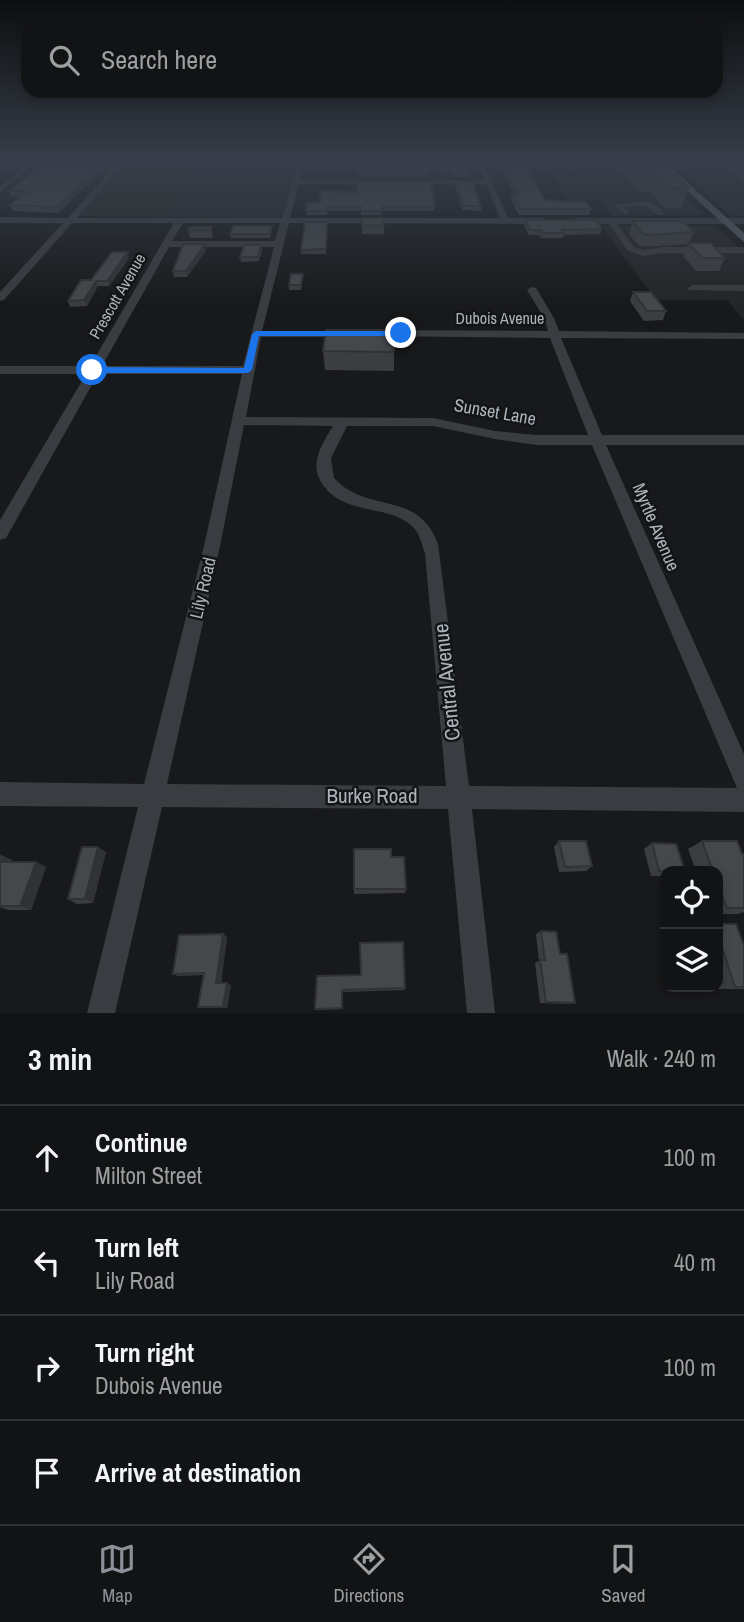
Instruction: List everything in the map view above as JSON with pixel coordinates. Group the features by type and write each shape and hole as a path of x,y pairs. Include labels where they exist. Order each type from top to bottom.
{"main road":[{"path":"711,209 744,239"}],"street":[{"path":"0,298 79,209"},
{"name":"Lily Road","path":"102,1013 239,421 256,334 288,209"},
{"path":"500,209 505,221"},
{"path":"622,209 625,213"},
{"path":"656,209 660,213"},
{"path":"0,220 558,221"},
{"name":"Prescott Avenue","path":"0,534 180,220"},
{"path":"571,221 744,221"},
{"path":"611,221 631,249 643,253 663,250 744,250"},
{"path":"165,244 278,244"},
{"path":"693,288 744,288"},
{"name":"Myrtle Avenue","path":"532,290 555,334 562,358 744,780"},
{"name":"Dubois Avenue","path":"256,334 744,336"},
{"path":"0,370 248,370"},
{"name":"Sunset Lane","path":"239,421 433,422 513,438 744,440"},
{"name":"Central Avenue","path":"342,422 323,458 324,475 334,489 353,502 404,514 417,521 429,539 436,574 481,1013"},
{"name":"Burke Road","path":"0,794 744,800"}],"shaded area":[{"path":"85,209 284,209 279,218 79,216"},
{"path":"92,209 168,209 164,215 87,215"},
{"path":"607,209 699,209 705,215 612,216"},
{"path":"723,209 744,209 744,217 730,215"},
{"path":"601,225 716,226 744,252 744,320 727,300 656,300"}],"building":[{"path":"306,209 327,209 327,211"},
{"path":"361,209 382,209 382,211"},
{"path":"362,218 383,218 384,225 362,226"},
{"path":"525,220 597,220 602,229 543,233 541,230 530,230"},
{"path":"633,221 679,221 694,232 648,235 642,233"},
{"path":"305,222 327,222 326,249 301,250"},
{"path":"233,226 272,226 269,234 230,234"},
{"path":"190,227 211,227 210,230 188,230"},
{"path":"688,243 711,243 725,258 702,258"},
{"path":"183,244 205,244 186,271 173,271"},
{"path":"244,245 261,245 258,257 240,257"},
{"path":"112,252 128,252 107,281 96,281 84,300 68,301 81,280 91,280"},
{"path":"291,274 303,274 301,285 289,285"},
{"path":"633,292 651,292 666,311 647,311"},
{"path":"326,330 394,330 394,352 323,351"},
{"path":"559,841 586,841 592,866 565,867"},
{"path":"702,841 737,841 744,854 744,908 727,908 723,897 723,866 711,866"},
{"path":"652,843 676,844 683,866 660,866 659,871"},
{"path":"82,847 98,847 85,899 68,899"},
{"path":"354,849 391,849 391,857 404,857 406,889 354,889"},
{"path":"0,862 36,862 20,906 0,906"},
{"path":"723,924 736,924 744,946 744,987 735,987 723,950"},
{"path":"541,931 556,932 560,954 567,954 575,1003 546,1002 540,960 545,960"},
{"path":"223,934 216,983 227,983 223,1007 198,1007 204,973 173,974 179,935"},
{"path":"403,942 405,988 342,990 342,1008 315,1009 317,976 361,975 360,943"}],"route":[{"path":"92,370 248,370 256,334 401,333"}]}
